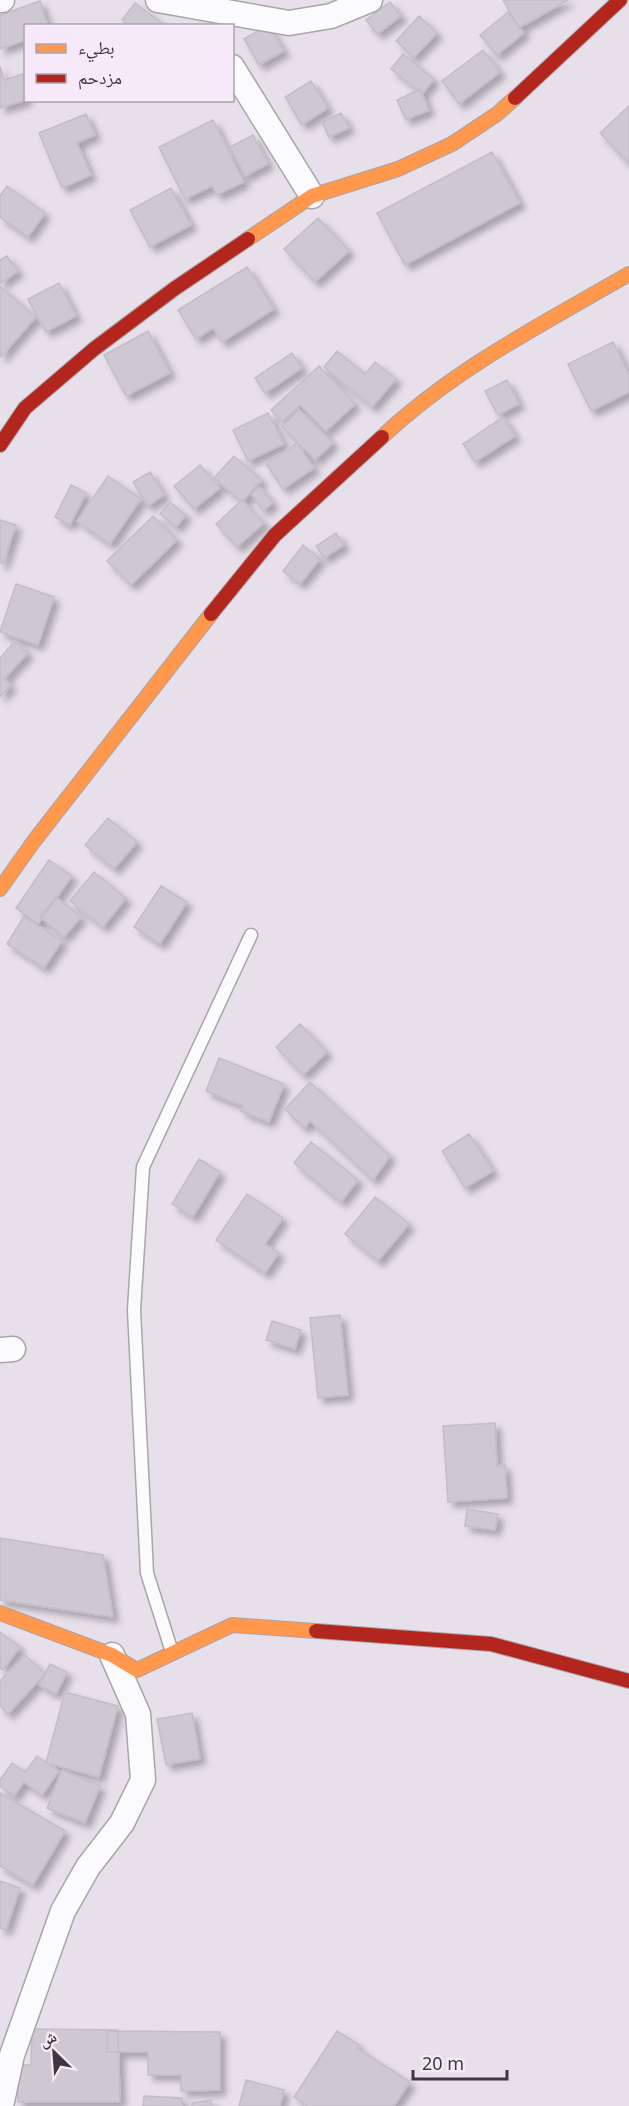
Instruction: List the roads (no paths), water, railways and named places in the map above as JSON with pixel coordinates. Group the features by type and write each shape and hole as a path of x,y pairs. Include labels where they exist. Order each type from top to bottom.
{"street":[{"path":"167,2 290,23 331,16 370,0"},
{"path":"0,445 26,408 94,349 174,290 312,196 398,169 452,144 497,114 620,0"},
{"path":"167,2 197,24"},
{"path":"234,71 312,196"},
{"path":"0,890 34,841 189,639 275,535 405,415 498,350 629,274"},
{"path":"0,1613 112,1655 137,1670 232,1625 492,1644 629,1681"},
{"path":"2,2106 12,2055 63,1911 88,1867 122,1823 143,1780 138,1714 112,1655"}],"lane":[{"path":"172,1653 147,1573 134,1310 143,1167 251,934"}]}
